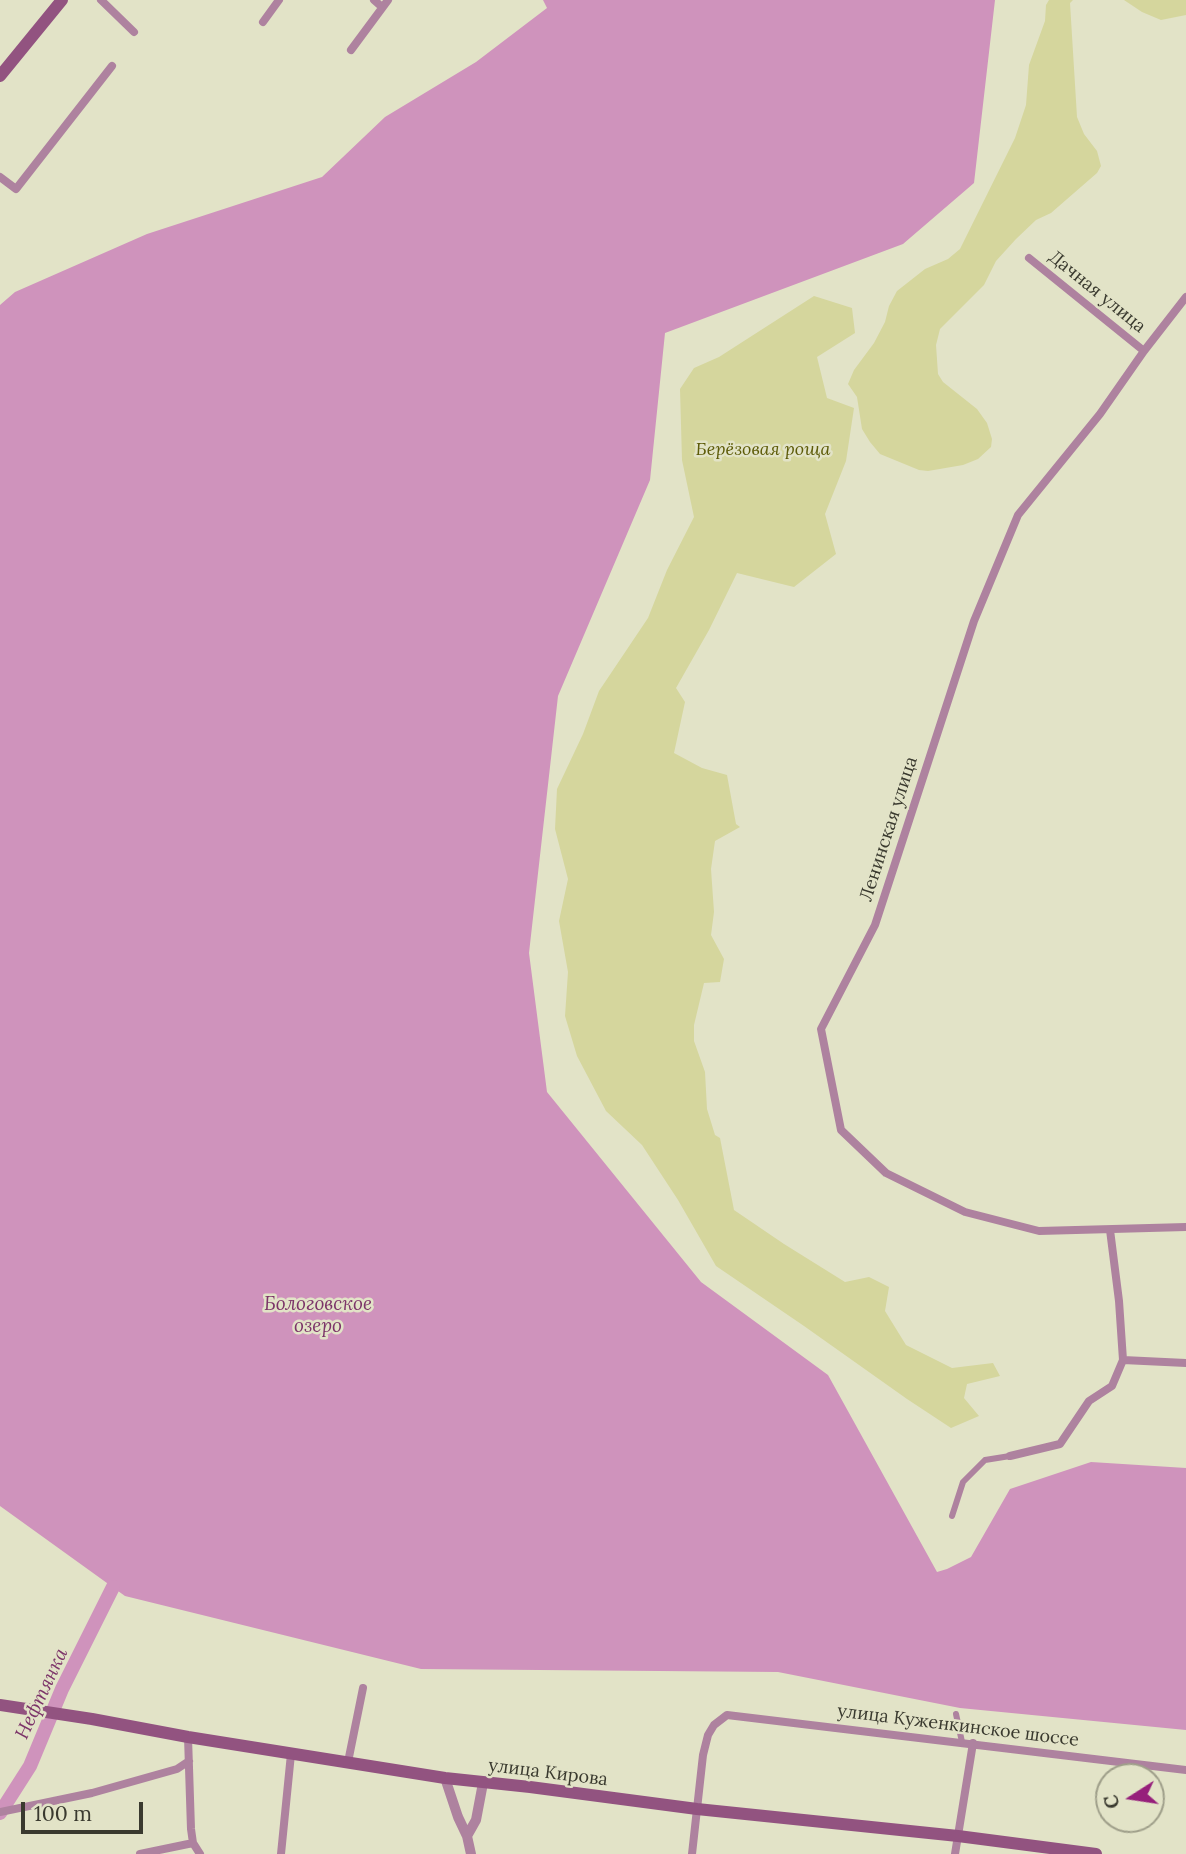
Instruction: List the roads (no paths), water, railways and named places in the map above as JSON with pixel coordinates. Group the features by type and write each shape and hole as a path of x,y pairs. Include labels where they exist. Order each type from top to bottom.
{"main road":[{"path":"0,76 62,0"},
{"name":"улица Кирова","path":"0,1705 445,1778 1096,1854"}],"street":[{"path":"101,0 134,32"},
{"path":"263,22 279,0"},
{"path":"351,50 385,4 374,0"},
{"path":"0,177 16,190 112,66"},
{"name":"Дачная улица","path":"1030,258 1144,351"},
{"name":"Ленинская улица","path":"1186,297 1100,414 1018,515 974,621 875,925 821,1029 841,1130 886,1173 965,1212 1039,1231 1186,1227"},
{"path":"951,1516 962,1482 985,1460 1060,1444 1089,1401 1112,1386 1124,1360 1110,1230"},
{"path":"1124,1360 1186,1363"},
{"path":"348,1762 363,1688"},
{"path":"956,1714 962,1742"},
{"name":"улица Куженкинское шоссе","path":"697,1809 708,1735 714,1725 727,1715 1186,1770"},
{"path":"188,1737 191,1829 193,1843 200,1854"},
{"path":"955,1854 973,1743"},
{"path":"281,1854 291,1754"},
{"path":"0,1812 92,1793 177,1769 189,1762"},
{"path":"445,1778 471,1854"},
{"path":"467,1836 476,1820 483,1783"},
{"path":"692,1854 697,1809"},
{"path":"140,1854 193,1843"}],"water":[{"name":"Бологовское озеро","path":"543,0 995,0 974,183 903,244 665,333 650,480 558,696 529,953 547,1092 701,1282 828,1375 937,1572 971,1557 1010,1489 1091,1462 1186,1468 1186,1730 960,1708 778,1672 421,1669 125,1596 0,1506 0,305 15,292 147,234 322,177 385,117 476,62 547,8"}],"waterway":[{"name":"Нефтянка","path":"0,1813 30,1766 62,1689 113,1587"}],"park label":[{"name":"Берёзовая роща","path":"763,450"}]}
